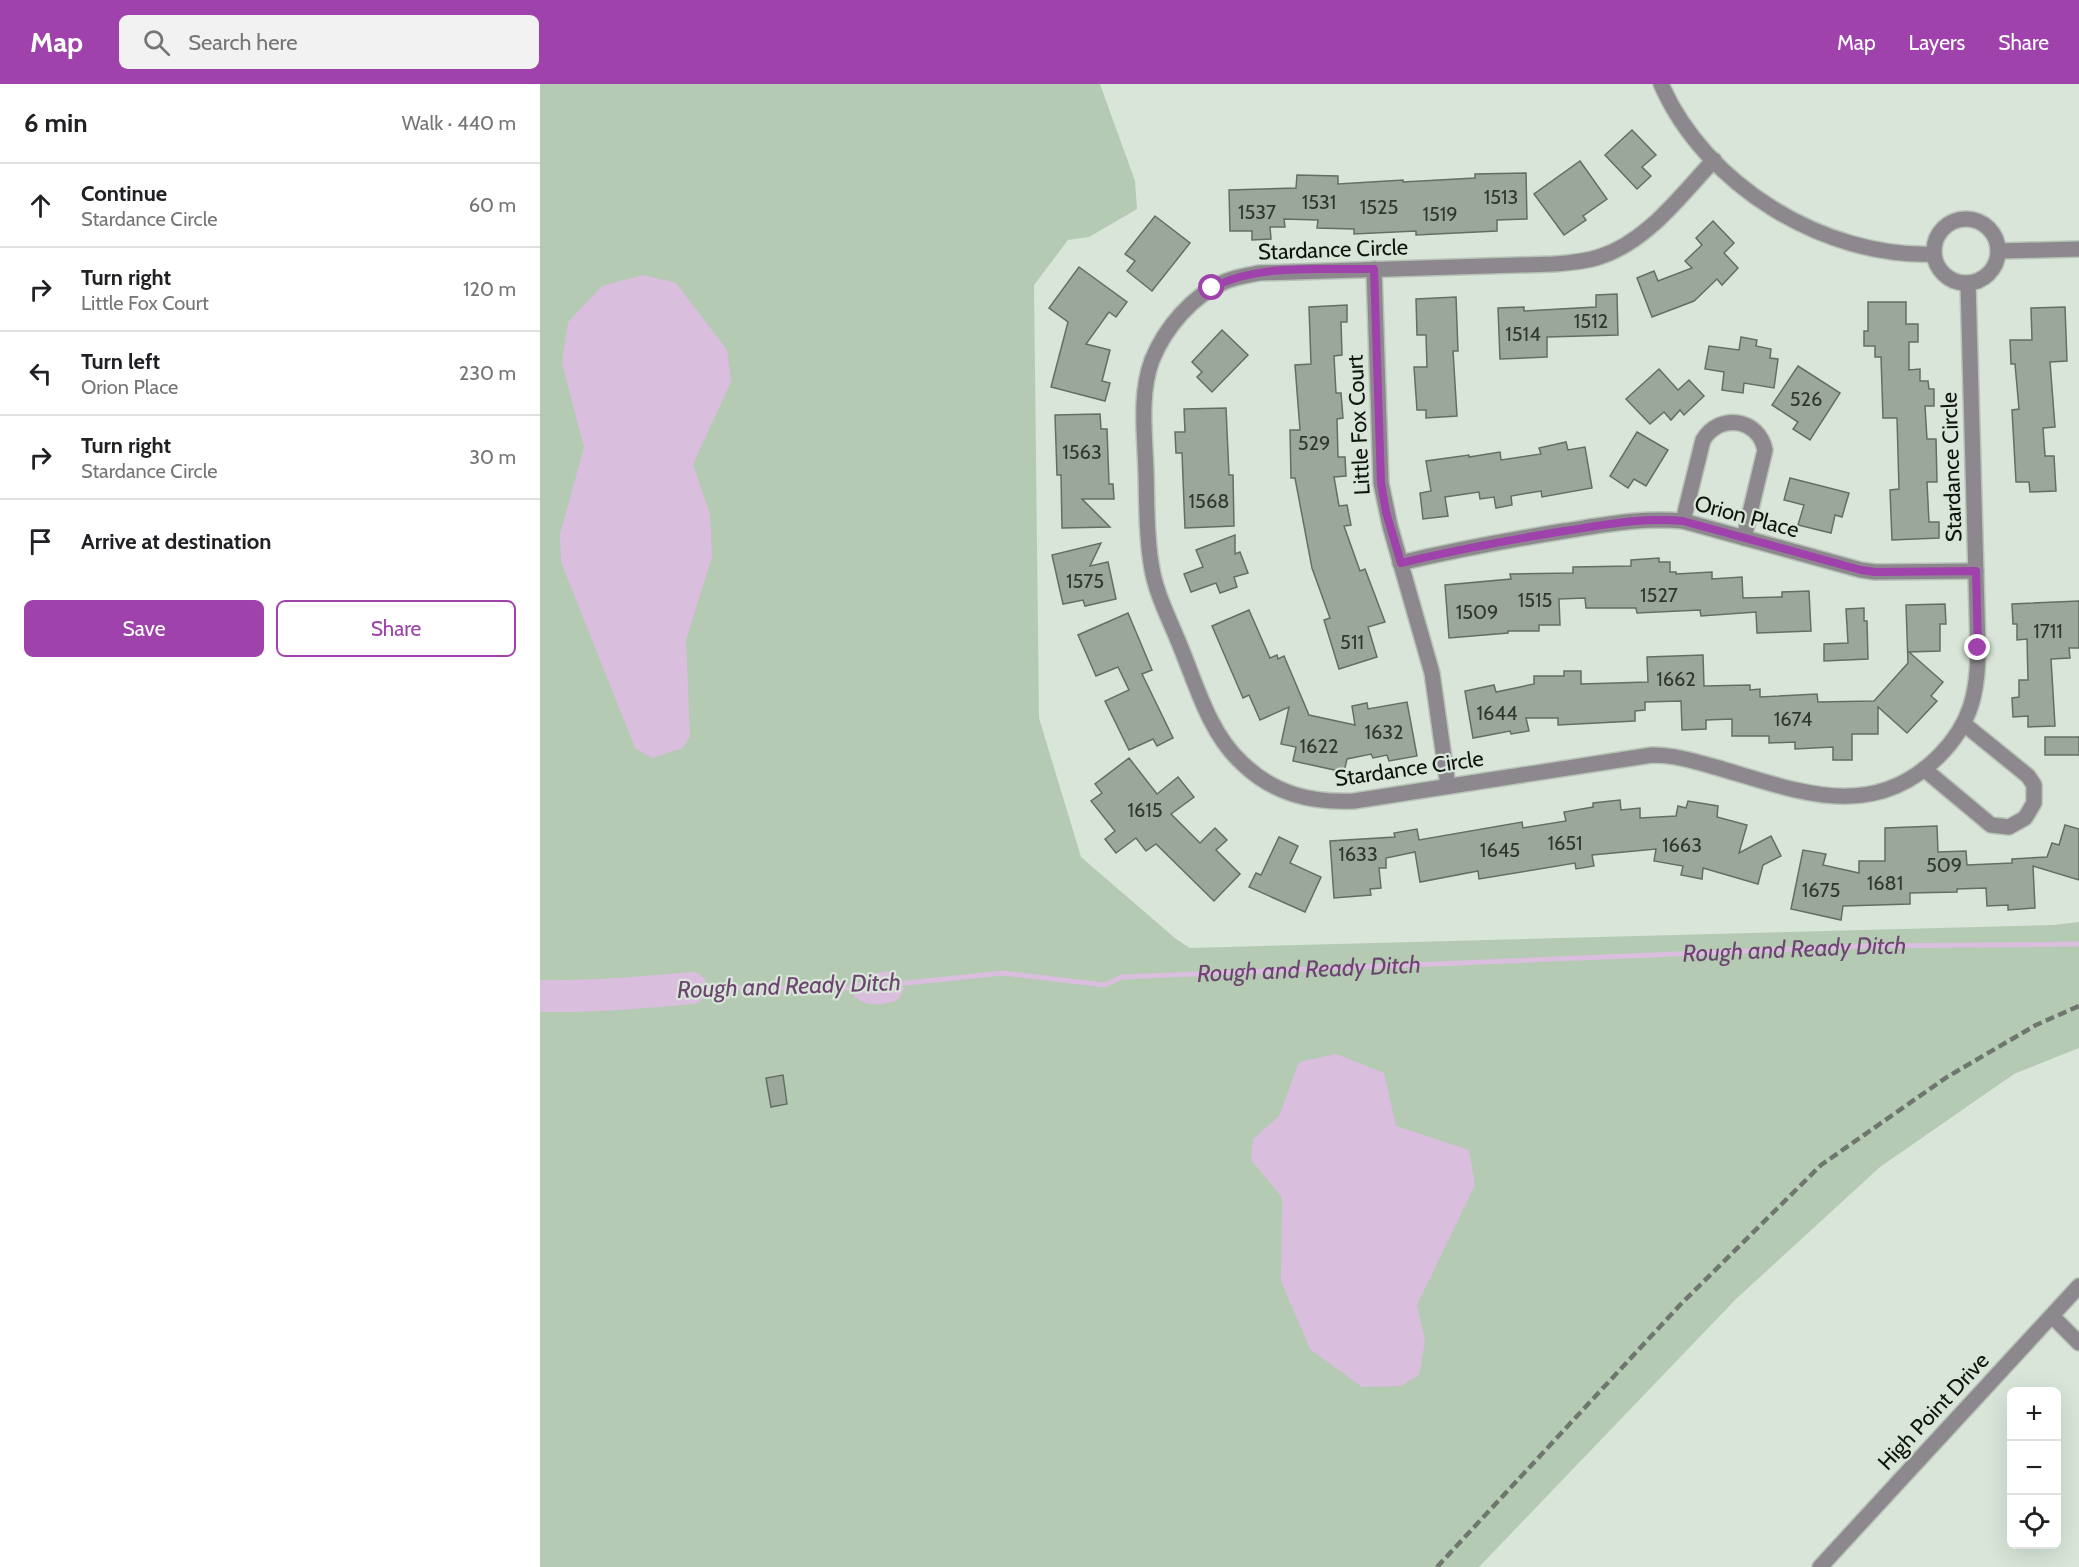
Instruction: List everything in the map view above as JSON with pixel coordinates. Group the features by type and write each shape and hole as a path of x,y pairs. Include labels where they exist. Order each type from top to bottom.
{"street":[{"path":"1661,84 1695,140 1763,203 1806,227 1840,240 1905,253 1933,254"},
{"name":"Stardance Circle","path":"1714,160 1638,237 1596,258 1553,264 1275,271 1225,281 1201,295 1185,309 1173,325 1153,358 1146,387 1150,563 1157,589 1213,724 1230,751 1265,782 1289,794 1327,802 1354,801 1631,758 1662,756 1699,763 1811,793 1846,797 1881,792 1924,770 1944,751 1964,724 1975,696 1978,664 1968,284"},
{"path":"1960,219 1978,221 1987,226 1997,242 1999,251 1997,261 1986,277 1968,284 1960,283 1945,275 1939,269 1933,254 1934,244 1943,228 1960,219"},
{"path":"1999,251 2079,249"},
{"name":"Little Fox Court","path":"1374,269 1381,483 1386,512 1432,674 1448,786"},
{"path":"1683,521 1703,440 1720,424 1740,423 1758,433 1766,450 1744,538"},
{"name":"Orion Place","path":"1401,563 1465,547 1612,523 1656,519 1683,521 1868,571 1976,571"},
{"path":"1924,770 1991,825 2008,827 2025,818 2034,803 2033,783 2028,776 1964,724"},
{"name":"High Point Drive","path":"1820,1567 2079,1286"},
{"path":"2052,1316 2079,1343"}],"green space":[{"path":"540,84 1100,84 1135,181 1137,209 1089,237 1068,240 1034,285 1039,718 1081,857 1176,939 1190,948 2054,925 2079,922 2079,1048 2014,1074 1880,1167 1736,1299 1479,1567 540,1567"}],"shaded area":[{"path":"643,275 676,283 727,350 731,382 693,464 710,514 712,557 686,640 690,736 683,748 652,758 635,748 561,562 560,534 584,447 562,363 568,322 602,286"},
{"path":"887,971 897,975 904,989 897,1001 868,1003 862,1002 852,994 853,982 868,981 872,974"},
{"path":"1336,1054 1384,1073 1396,1126 1469,1150 1475,1185 1417,1305 1425,1341 1419,1375 1401,1386 1362,1387 1310,1349 1281,1281 1282,1197 1251,1160 1253,1139 1279,1116 1299,1062"}],"building":[{"path":"1632,130 1656,155 1642,167 1651,176 1637,189 1605,155"},
{"path":"1580,161 1607,199 1583,216 1586,220 1564,235 1534,194"},
{"path":"1526,173 1527,219 1497,220 1497,231 1416,235 1416,231 1354,234 1354,229 1317,228 1318,220 1284,219 1285,227 1270,227 1271,239 1252,240 1252,231 1230,231 1229,190 1296,188 1297,175 1338,176 1338,184 1475,178 1475,174"},
{"path":"1155,216 1190,243 1152,291 1127,271 1135,261 1125,254"},
{"path":"1713,221 1734,243 1724,253 1738,268 1722,285 1717,279 1694,301 1652,317 1637,278 1654,271 1658,281 1692,268 1685,261 1702,245 1696,238"},
{"path":"1079,267 1127,302 1116,317 1109,312 1086,344 1110,350 1102,381 1110,383 1105,401 1051,387 1068,322 1049,308"},
{"path":"1617,294 1618,335 1547,337 1547,357 1500,359 1498,308 1524,307 1524,311 1596,307 1596,295"},
{"path":"1456,297 1458,351 1453,351 1457,416 1426,418 1426,410 1417,410 1414,367 1427,367 1426,335 1417,335 1416,299"},
{"path":"1868,302 1906,302 1906,324 1918,324 1918,342 1909,342 1909,370 1920,369 1920,381 1928,381 1929,389 1934,389 1934,406 1925,406 1927,439 1936,439 1937,482 1927,482 1929,522 1939,522 1939,538 1892,540 1890,490 1899,489 1897,418 1883,418 1881,357 1875,357 1875,346 1864,346 1864,331 1868,331"},
{"path":"1347,305 1347,322 1341,322 1342,355 1334,356 1336,393 1341,393 1343,418 1337,419 1338,457 1345,457 1346,476 1334,477 1339,506 1347,505 1351,525 1344,526 1360,571 1365,569 1385,622 1368,627 1377,657 1339,669 1324,620 1330,618 1312,568 1295,478 1291,478 1290,430 1300,430 1295,365 1311,364 1309,307"},
{"path":"2065,307 2067,361 2050,362 2055,427 2043,428 2045,456 2054,456 2056,491 2030,492 2029,482 2016,482 2012,410 2019,409 2015,364 2011,364 2010,340 2032,340 2031,308"},
{"path":"1222,330 1248,355 1212,392 1197,377 1202,372 1192,362"},
{"path":"1741,337 1757,340 1756,346 1771,349 1770,358 1778,359 1774,388 1744,383 1743,393 1722,390 1724,372 1705,369 1709,346 1739,350"},
{"path":"1798,366 1840,393 1810,440 1793,429 1798,422 1772,405"},
{"path":"1659,369 1678,390 1689,380 1704,396 1684,415 1680,410 1671,420 1664,412 1650,424 1626,399"},
{"path":"1226,408 1229,475 1233,475 1234,526 1185,528 1182,453 1176,453 1175,432 1185,432 1184,409"},
{"path":"1100,414 1101,429 1107,429 1109,484 1113,484 1114,499 1082,499 1110,527 1062,528 1061,475 1057,475 1055,415"},
{"path":"1637,432 1668,450 1646,486 1634,479 1628,488 1610,476"},
{"path":"1566,442 1568,450 1585,447 1592,488 1542,497 1541,491 1511,496 1512,505 1496,508 1494,497 1480,499 1479,492 1445,497 1448,516 1423,519 1420,493 1431,491 1426,461 1500,452 1501,460 1541,454 1539,448"},
{"path":"1790,478 1849,493 1842,517 1835,515 1831,533 1798,525 1804,505 1784,500"},
{"path":"1235,535 1235,554 1240,552 1248,573 1234,577 1237,587 1220,593 1216,583 1191,592 1184,574 1203,567 1196,550"},
{"path":"1101,543 1090,566 1108,562 1116,599 1085,606 1083,600 1063,604 1052,555"},
{"path":"1659,558 1659,562 1670,562 1670,572 1676,572 1676,574 1712,572 1712,579 1742,577 1743,598 1782,597 1782,592 1809,591 1811,631 1757,633 1756,612 1701,616 1700,610 1637,613 1636,608 1586,608 1585,598 1559,599 1560,625 1539,625 1539,631 1508,631 1508,633 1449,638 1445,585 1511,579 1510,574 1573,573 1573,567 1631,566 1631,560"},
{"path":"2079,601 2079,648 2069,648 2070,658 2051,659 2055,726 2028,727 2028,716 2013,717 2012,698 2019,697 2019,680 2028,680 2027,639 2017,640 2017,624 2013,624 2012,604"},
{"path":"1945,604 1946,624 1940,624 1940,651 1909,652 1943,682 1931,696 1937,701 1907,733 1878,707 1878,734 1852,734 1852,760 1833,760 1833,747 1795,749 1795,742 1769,743 1769,736 1732,736 1732,719 1706,720 1706,729 1682,730 1681,701 1645,702 1645,710 1635,711 1635,721 1558,725 1558,718 1526,718 1529,731 1511,734 1510,731 1473,738 1465,691 1494,685 1496,692 1534,684 1534,676 1564,676 1564,671 1581,671 1581,684 1648,682 1647,657 1703,655 1704,686 1750,685 1750,690 1760,689 1760,697 1817,694 1818,702 1874,701 1908,663 1906,605"},
{"path":"1864,608 1864,621 1867,621 1868,659 1824,661 1824,644 1848,643 1846,609"},
{"path":"1249,610 1270,658 1277,655 1278,659 1284,656 1309,715 1355,725 1352,706 1367,703 1368,709 1407,702 1417,756 1389,761 1387,755 1373,758 1371,754 1347,759 1344,772 1293,761 1296,747 1281,744 1289,707 1260,720 1249,695 1243,698 1212,626"},
{"path":"1128,613 1152,670 1142,674 1173,738 1157,746 1153,739 1129,750 1105,701 1129,690 1118,667 1096,676 1078,635"},
{"path":"2045,737 2079,737 2079,755 2045,755"},
{"path":"1129,758 1157,794 1178,777 1194,797 1171,814 1200,843 1215,828 1227,840 1216,850 1240,874 1214,901 1156,844 1146,851 1136,838 1116,853 1105,839 1115,831 1091,801 1102,793 1095,784"},
{"path":"1620,800 1621,810 1640,808 1640,818 1676,816 1678,806 1686,808 1688,801 1718,806 1717,817 1747,825 1739,853 1771,836 1781,856 1763,865 1758,884 1703,868 1702,879 1681,875 1683,866 1654,861 1656,849 1592,855 1594,866 1576,869 1575,863 1479,879 1478,871 1420,882 1415,852 1386,858 1386,868 1379,868 1381,888 1370,889 1371,895 1334,898 1330,841 1395,837 1394,833 1417,829 1419,840 1522,822 1523,828 1566,821 1564,812 1593,807 1593,803"},
{"path":"2065,825 2079,829 2079,880 2033,866 2035,908 2008,910 2008,905 1987,906 1986,888 1957,889 1957,892 1910,893 1910,904 1843,906 1841,920 1791,909 1803,850 1826,854 1823,865 1859,873 1859,861 1885,861 1885,828 1937,826 1938,852 1966,851 1967,865 2012,863 2012,859 2047,857 2052,843 2059,845"},
{"path":"1279,837 1298,846 1290,863 1321,877 1305,912 1249,887 1256,873 1261,875"},
{"path":"783,1075 787,1104 771,1107 766,1078"}],"waterway":[{"name":"Rough and Ready Ditch","path":"896,984 1004,973 1104,985 1122,977 1870,946 2079,944"},
{"name":"Rough and Ready Ditch","path":"691,988 857,988"},
{"name":"Rough and Ready Ditch","path":"540,996 616,994 691,988"}],"railway":[{"path":"1437,1567 1680,1305 1821,1165 1947,1077 2036,1025 2079,1006"}],"route":[{"path":"1212,288 1236,278 1275,271 1374,269 1381,483 1386,512 1401,563 1465,547 1612,523 1656,519 1683,521 1861,570 1875,572 1976,571 1978,648"}]}
